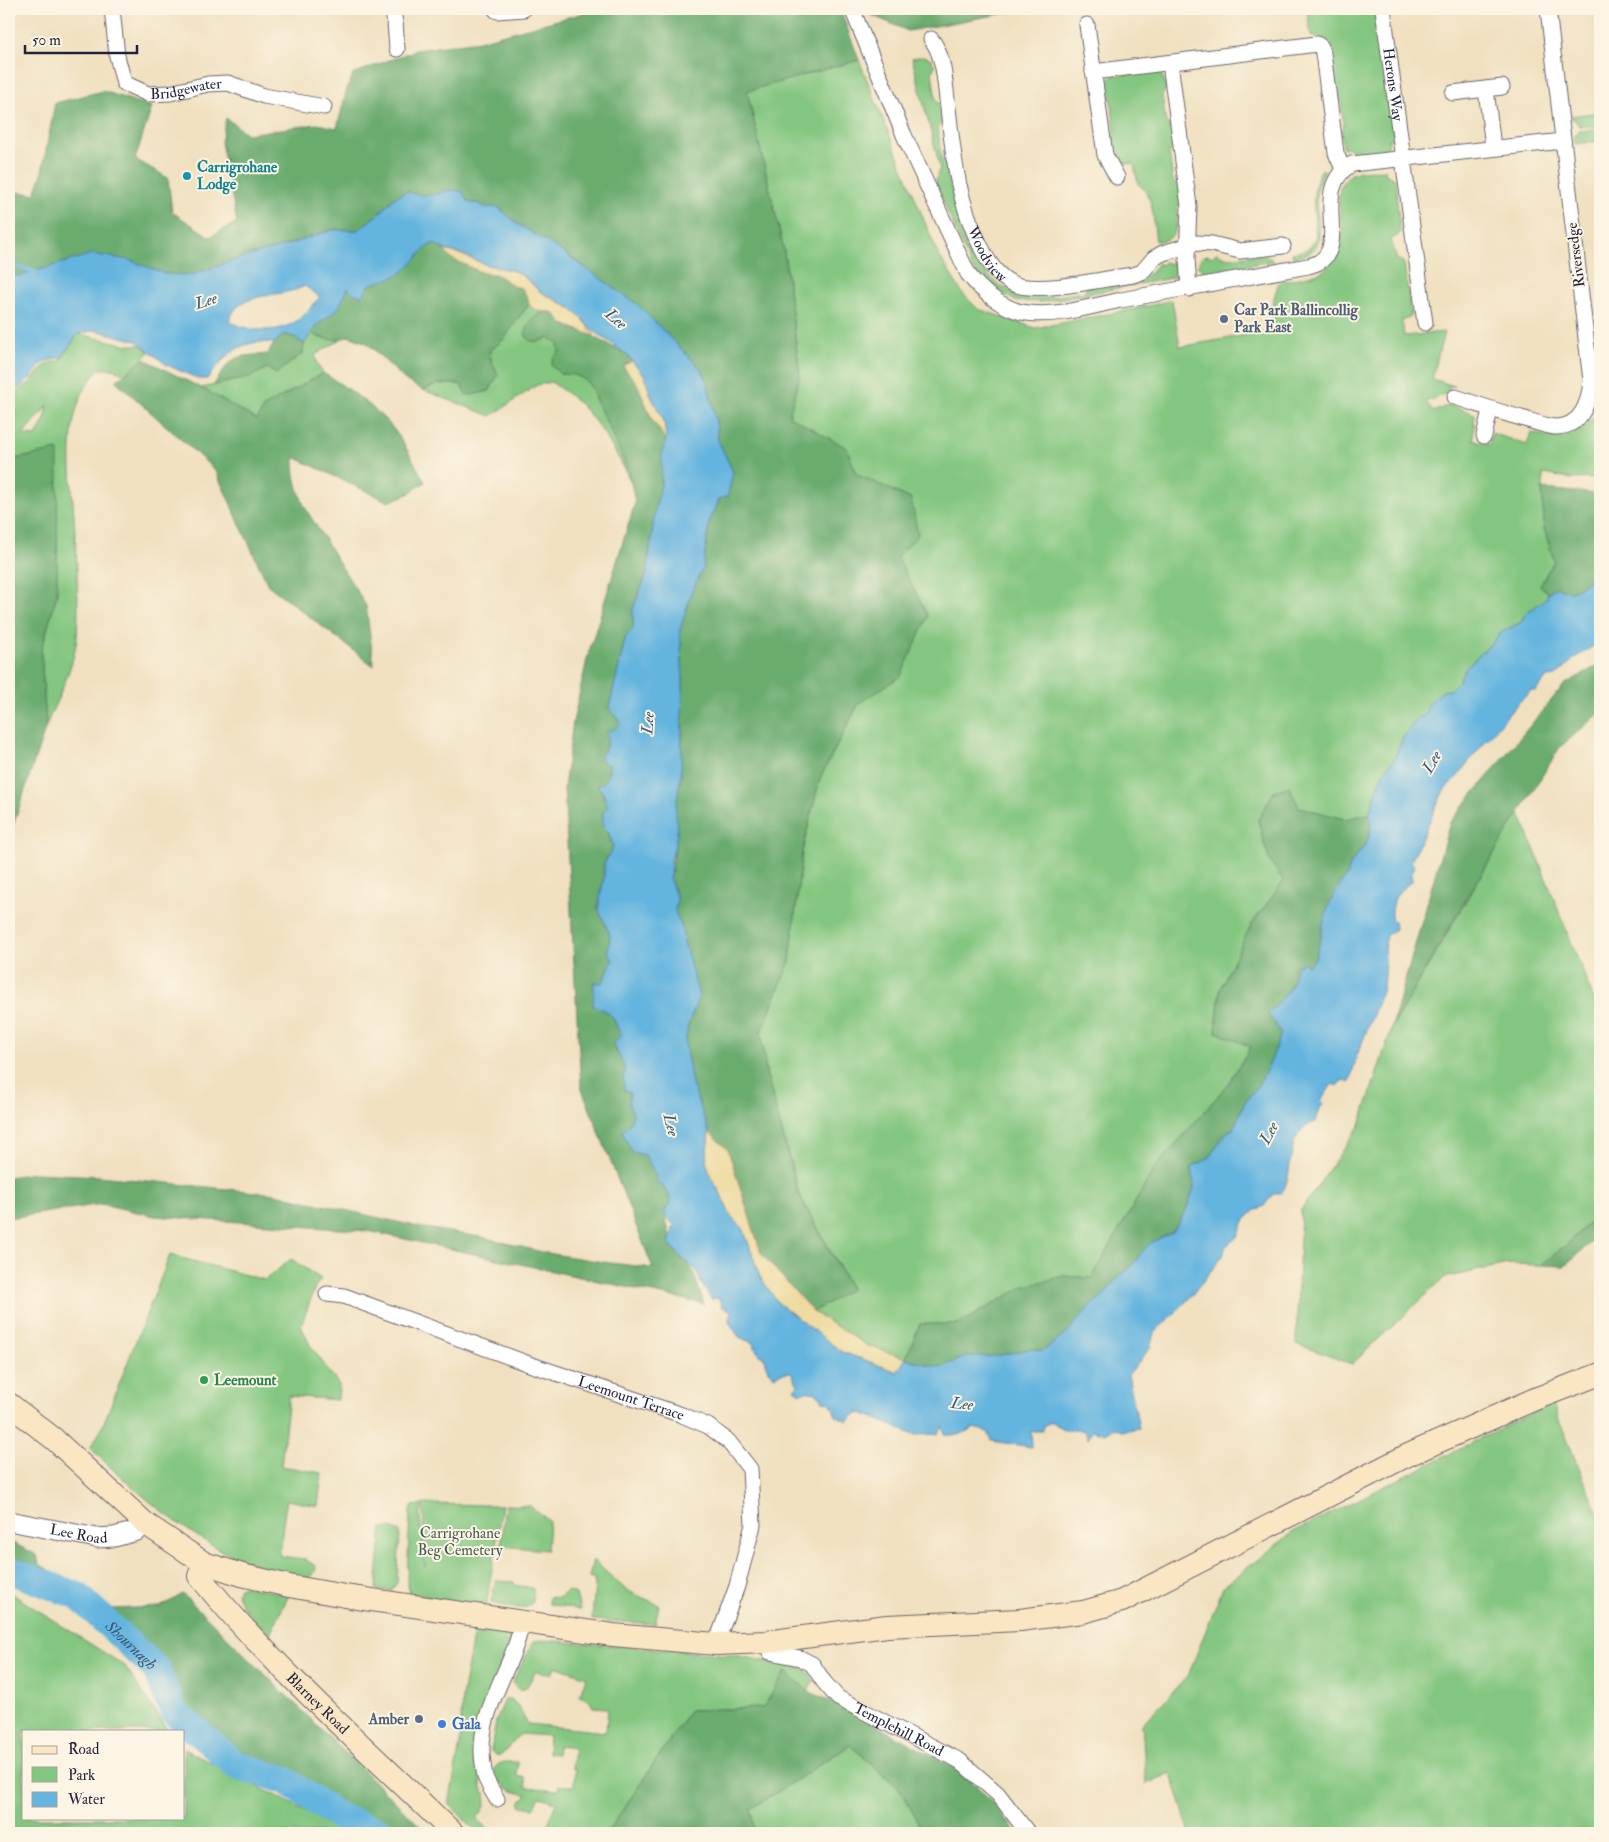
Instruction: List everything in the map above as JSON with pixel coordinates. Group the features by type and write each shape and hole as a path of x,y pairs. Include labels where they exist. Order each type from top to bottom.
{"main road":[{"path":"9,1404 54,1439 146,1524 204,1563 242,1575 289,1586 351,1597 613,1635 716,1644 766,1642 887,1626 1020,1620 1083,1612 1122,1601 1408,1455 1535,1398 1600,1374"},
{"name":"Blarney Road","path":"204,1563 199,1576 226,1608 266,1651 453,1833"}],"street":[{"name":"Bridgewater","path":"112,9 117,56 124,84 148,94 170,93 208,84 228,83 264,96 324,107"},
{"path":"392,9 397,49"},
{"path":"495,9 497,11 524,9"},
{"path":"852,9 904,135 968,274 978,288 1009,307 1026,313 1045,313 1189,289 1320,262 1328,253 1333,234 1330,208 1331,188 1343,170 1352,164 1563,141"},
{"name":"Herons Way","path":"1383,9 1402,160"},
{"name":"Riversedge","path":"1455,398 1490,410 1549,426 1562,426 1571,422 1585,410 1589,396 1591,381 1548,9"},
{"path":"1087,25 1105,155 1117,177"},
{"name":"Woodview","path":"931,39 937,46 940,58 953,156 965,212 984,254 999,274 1017,285 1052,287 1133,275 1142,272 1154,258 1163,253 1197,243 1212,244 1240,252 1283,246"},
{"path":"1093,72 1317,44 1323,53 1336,153 1343,170"},
{"path":"1170,63 1189,206 1187,246 1189,289"},
{"path":"1454,93 1502,87"},
{"path":"1486,89 1493,148"},
{"path":"1402,160 1425,323"},
{"path":"1484,436 1490,410"},
{"name":"Leemount Terrace","path":"327,1294 344,1296 453,1338 682,1415 708,1426 728,1440 750,1469 753,1526 737,1586 716,1644"},
{"name":"Lee Road","path":"9,1521 97,1538 114,1537 137,1531 146,1524"},
{"path":"497,1800 485,1778 482,1756 483,1734 488,1712 519,1641 522,1622"},
{"name":"Templehill Road","path":"766,1642 770,1652 800,1658 812,1664 838,1698 960,1761 998,1794 1028,1833"}],"green space":[{"path":"599,9 840,9 859,60 747,91 784,251 800,375 789,416 847,448 856,474 911,499 918,535 897,557 928,616 901,676 859,703 820,778 802,852 790,961 761,1032 766,1072 798,1194 851,1289 813,1312 761,1253 728,1150 709,1132 692,1084 685,1044 688,1025 699,996 682,928 674,911 677,899 670,880 677,835 676,806 681,774 683,682 680,629 692,591 703,568 709,523 733,472 718,440 707,380 702,370 637,304 560,250 518,224 498,207 485,207 477,203 469,203 449,190 436,195 394,198 382,211 358,230 332,230 192,275 166,274 129,260 52,267 9,277 9,191 35,194 41,177 55,103 103,91 152,107 135,159 168,178 172,212 210,237 237,222 221,142 226,118 247,134 317,124 337,128 353,74 416,50 479,41"},
{"path":"867,9 1027,9 908,31 869,14"},
{"path":"1307,9 1375,9 1378,17 1394,138 1389,139 1388,146 1385,149 1373,152 1352,153 1348,147 1343,148 1341,131 1344,126 1340,95 1335,92 1321,40 1311,36"},
{"path":"924,56 931,59 935,66 932,72 936,101 941,105 942,123 938,128 941,158 946,163 953,200 966,240 976,259 988,275 1002,287 1020,294 1039,294 1043,298 1084,292 1087,287 1141,279 1152,272 1158,263 1161,265 1164,262 1174,265 1173,277 1042,302 1016,301 987,285 972,268 935,182 940,168 912,58"},
{"path":"859,60 937,252 962,293 978,309 1035,328 1172,300 1180,347 1273,330 1271,307 1279,282 1320,273 1336,254 1342,234 1339,194 1345,180 1352,174 1360,171 1386,170 1385,174 1395,179 1400,233 1391,239 1397,260 1402,261 1404,264 1411,316 1402,320 1404,336 1444,332 1432,379 1454,386 1449,386 1448,389 1453,391 1426,402 1433,412 1449,405 1475,414 1473,439 1489,445 1492,433 1527,445 1531,433 1561,439 1582,429 1597,414 1600,392 1600,478 1572,479 1543,474 1544,528 1554,561 1540,585 1547,593 1548,598 1526,613 1520,623 1503,632 1466,667 1458,682 1450,690 1443,691 1426,714 1417,719 1404,736 1395,757 1383,774 1369,814 1345,819 1299,807 1289,787 1274,791 1258,820 1269,860 1284,881 1251,925 1220,989 1216,1032 1251,1046 1230,1081 1154,1169 1092,1278 1063,1276 1024,1287 958,1324 920,1324 906,1358 868,1346 813,1312 851,1288 799,1194 766,1072 761,1032 790,961 802,852 820,778 859,703 901,676 897,557 911,499 856,474 847,448 789,417 800,375 784,251 747,91"},
{"path":"1155,71 1164,79 1166,90 1162,96 1166,123 1171,127 1174,147 1169,153 1173,181 1180,187 1182,204 1177,207 1176,229 1174,233 1167,240 1162,241 1156,241 1148,195 1138,184 1134,164 1120,163 1114,155 1111,137 1115,131 1111,99 1106,96 1107,83 1112,76"},
{"path":"1600,112 1600,141 1575,144 1574,136 1579,131 1596,130 1596,126 1579,126 1571,116"},
{"path":"1322,169 1325,171 1316,196 1319,229 1317,244 1313,250 1305,255 1293,258 1292,253 1308,248 1315,240 1314,193 1315,185"},
{"path":"433,243 444,250 450,258 483,273 496,274 513,287 522,288 528,298 529,305 505,338 490,351 491,360 498,375 489,391 472,395 465,394 461,384 439,384 423,390 406,381 367,343 349,336 330,339 311,333 349,288 369,285 381,280 417,258 424,248"},
{"path":"1216,253 1228,258 1266,254 1273,261 1204,272 1198,266 1200,260 1208,255 1212,257"},
{"path":"529,305 542,313 537,315 537,342 549,338 559,343 559,352 553,358 560,374 578,376 587,382 593,392 620,448 633,487 617,454 597,423 578,402 551,382 537,385 491,416 423,390 439,384 461,384 465,394 472,395 489,391 498,375 491,360 490,351 505,338"},
{"path":"546,312 553,312 569,328 587,333 626,354 632,361 623,366 637,383 652,421 666,442 662,453 661,485 655,510 647,573 633,609 633,628 626,636 609,708 621,723 610,737 605,750 609,774 602,790 608,807 603,812 604,822 613,846 604,865 604,877 598,908 610,935 608,951 613,960 602,983 594,982 598,1007 612,1016 623,1035 613,1046 622,1062 627,1079 633,1115 629,1125 637,1152 645,1155 657,1178 671,1197 670,1207 666,1208 665,1213 670,1239 669,1245 692,1269 704,1304 368,1231 154,1216 102,1204 9,1218 9,1177 35,1173 99,1176 275,1194 419,1227 486,1238 546,1253 653,1268 581,1087 564,788 573,722 588,655 635,503 629,475 619,449 587,382 578,376 560,374 551,365 553,358 559,352 558,343 549,338 537,342 529,340 525,334 532,320"},
{"path":"311,332 320,338 340,340 315,355 317,365 323,373 264,407 257,420 201,388 248,378 267,368 276,374 303,353 304,344"},
{"path":"78,334 128,345 141,345 149,352 144,359 125,374 113,369 100,369 87,385 78,404 71,446 78,585 76,647 69,670 46,726 41,651 57,594 9,460 9,399 28,384 45,366 60,361","holes":["48,405 45,419 36,436 23,435"]},
{"path":"284,334 295,337 304,344 303,353 276,374 267,368 248,378 214,385 230,362 241,357 268,354 274,343"},
{"path":"144,359 209,392 257,420 264,407 323,373 367,403 395,431 425,482 408,494 389,502 294,457 296,482 304,506 366,606 374,666 268,585 215,470 116,381"},
{"path":"58,450 57,594 41,651 46,726 9,838 9,460"},
{"path":"1542,489 1600,494 1600,572 1578,588 1569,592 1557,587 1547,593 1540,585 1554,561 1544,528"},
{"path":"1600,664 1600,713 1560,747 1467,897 1392,1027 1450,822 1564,685"},
{"path":"1289,787 1299,807 1345,819 1369,814 1371,821 1370,833 1366,844 1351,863 1347,876 1340,884 1323,925 1315,958 1309,967 1295,976 1283,998 1281,1033 1271,1061 1258,1085 1245,1102 1233,1129 1226,1133 1209,1158 1192,1167 1194,1188 1186,1210 1173,1232 1152,1242 1131,1267 1116,1280 1104,1295 1090,1306 1066,1334 1043,1351 1030,1349 996,1356 968,1356 942,1367 906,1358 920,1324 958,1324 1023,1287 1063,1276 1092,1278 1154,1169 1230,1081 1251,1047 1216,1032 1220,989 1251,925 1284,881 1269,860 1258,820 1274,791"},
{"path":"1519,811 1600,1015 1600,1212 1567,1244 1541,1265 1507,1264 1444,1278 1352,1364 1296,1344 1301,1210 1360,1125 1392,1027"},
{"path":"1600,1212 1600,1235 1564,1266 1541,1265 1567,1244"},
{"path":"170,1255 265,1280 291,1259 321,1279 315,1287 301,1326 310,1345 339,1385 338,1400 289,1396 281,1466 322,1473 318,1506 287,1500 283,1522 280,1556 304,1559 316,1566 315,1572 310,1577 296,1577 259,1566 232,1556 215,1547 165,1514 90,1448 101,1430"},
{"path":"1552,1403 1600,1519 1600,1833 1190,1833 1171,1773 1146,1784 1142,1724 1188,1676 1223,1587 1293,1532"},
{"name":"Carrigrohane Beg Cemetery","path":"423,1504 502,1505 486,1607 410,1594 407,1581 410,1511 412,1506 422,1505 420,1516 425,1567"},
{"path":"505,1505 530,1506 549,1521 547,1550 501,1546"},
{"path":"382,1528 391,1528 400,1532 397,1583 391,1591 377,1590 376,1588"},
{"path":"9,1541 37,1555 39,1564 113,1609 160,1607 183,1594 427,1833 399,1833 313,1790 276,1768 240,1759 178,1710 159,1668 121,1628 79,1595 9,1564"},
{"path":"593,1560 626,1590 659,1605 655,1624 592,1620 595,1584 594,1579 589,1577"},
{"path":"495,1581 514,1582 514,1585 533,1588 533,1602 525,1608 513,1608 491,1603"},
{"path":"245,1586 289,1595 270,1634 250,1615 242,1604 237,1592 239,1588"},
{"path":"568,1591 576,1594 580,1610 549,1604 549,1597 558,1598"},
{"path":"9,1592 125,1666 167,1730 22,1730 22,1820 185,1820 185,1750 349,1833 9,1833"},
{"path":"475,1626 506,1630 512,1636 486,1701 481,1785 486,1802 484,1809 477,1818 486,1828 480,1833 449,1804 460,1744 462,1697"},
{"path":"540,1640 733,1655 799,1667 807,1671 814,1680 808,1691 786,1671 763,1708 690,1710 607,1833 545,1833 556,1802 540,1797 534,1808 522,1806 520,1802 526,1797 526,1794 506,1788 492,1772 497,1765 506,1762 518,1762 517,1776 525,1778 526,1787 558,1790 559,1786 574,1786 575,1769 572,1769 574,1748 558,1746 557,1754 548,1753 549,1736 522,1734 517,1737 503,1754 496,1755 491,1751 496,1721 505,1700 510,1700 517,1705 528,1724 606,1732 608,1708 593,1707 589,1700 579,1696 587,1677 555,1666 552,1674 536,1671 526,1688 520,1690 512,1683 533,1642"},
{"path":"786,1671 808,1691 838,1705 964,1773 993,1803 1017,1833 924,1833 900,1789 850,1745 751,1809 755,1833 607,1833 690,1710 763,1708"},
{"path":"850,1745 900,1789 924,1833 755,1833 751,1809"}],"sand":[{"path":"444,250 518,273 541,292 575,311 586,321 590,328 589,330 594,333 594,336 561,323 553,312 535,309 529,305 528,298 522,288 512,286 496,274 483,273 450,258"},
{"path":"632,361 645,376 651,396 664,421 666,442 653,421 637,383 623,366"},
{"path":"709,1132 728,1150 761,1253 813,1312 868,1346 906,1358 898,1372 842,1352 778,1303 760,1277 743,1228 730,1215 719,1190 711,1178 706,1160"}],"water":[{"name":"Lee","path":"449,190 462,191 469,203 477,203 485,207 498,207 518,224 560,250 637,304 702,370 707,380 718,440 733,472 728,496 719,499 709,523 703,568 692,591 680,629 683,682 681,774 676,806 677,835 671,862 670,880 677,899 675,911 682,928 699,996 688,1025 685,1044 692,1084 709,1132 706,1160 711,1178 719,1190 730,1215 743,1228 760,1277 778,1303 842,1352 897,1372 906,1358 942,1367 968,1356 996,1356 1030,1349 1043,1351 1066,1334 1090,1306 1104,1295 1116,1280 1131,1267 1152,1242 1173,1232 1186,1210 1194,1188 1192,1167 1209,1158 1226,1133 1233,1129 1245,1102 1258,1085 1271,1061 1281,1033 1268,1014 1290,987 1296,966 1304,962 1309,966 1315,958 1328,907 1340,884 1347,876 1351,863 1366,844 1370,833 1371,821 1369,814 1383,774 1395,757 1404,736 1417,719 1426,714 1427,704 1443,691 1450,690 1458,682 1466,667 1503,631 1520,623 1526,613 1547,598 1547,593 1557,587 1569,592 1578,588 1600,572 1600,642 1576,657 1556,676 1547,677 1535,692 1532,690 1518,703 1462,772 1444,790 1411,861 1415,867 1411,873 1412,881 1398,893 1394,901 1391,919 1394,922 1395,929 1387,935 1384,950 1383,989 1356,1058 1350,1082 1342,1080 1338,1086 1332,1084 1321,1101 1324,1104 1320,1108 1316,1122 1305,1127 1298,1134 1294,1143 1286,1185 1281,1194 1273,1194 1264,1206 1254,1211 1244,1221 1238,1236 1225,1247 1223,1256 1186,1302 1154,1333 1150,1348 1128,1375 1139,1428 1122,1431 1114,1428 1105,1434 1092,1430 1088,1439 1085,1431 1064,1429 1052,1422 1044,1425 1042,1431 1031,1431 1032,1447 992,1441 988,1432 974,1428 959,1435 946,1435 942,1427 938,1434 914,1435 862,1413 854,1415 848,1421 836,1416 831,1403 823,1401 817,1394 810,1392 800,1393 794,1389 798,1385 791,1372 780,1373 775,1376 768,1371 765,1358 759,1355 753,1343 739,1337 729,1322 731,1310 722,1307 719,1298 711,1299 700,1281 697,1271 669,1244 674,1225 665,1215 666,1208 670,1206 670,1197 662,1185 657,1184 657,1178 645,1155 632,1152 622,1132 629,1125 633,1115 629,1103 630,1093 624,1089 623,1075 626,1071 613,1043 622,1035 611,1015 593,1006 594,982 602,983 613,960 608,951 610,935 598,908 604,877 604,865 613,846 608,832 603,825 603,812 608,807 602,791 597,785 606,780 609,765 602,762 600,756 607,745 607,731 614,730 621,723 609,708 626,636 633,628 633,609 647,573 655,510 661,485 662,453 666,440 664,421 651,396 645,376 626,354 590,328 571,309 556,299 542,293 526,278 514,271 487,265 461,254 445,250 433,243 401,273 369,285 363,296 354,294 348,288 338,309 316,326 304,344 295,337 284,334 274,343 262,342 243,346 228,356 207,379 199,379 167,365 137,341 95,330 78,334 61,358 47,361 23,385 9,395 9,277 23,275 92,254 129,260 166,274 192,275 332,230 358,230 382,211 394,198 407,191 433,195","holes":["305,286 320,297 301,318 281,328 273,330 246,328 229,322 241,304 261,296 295,290"]}],"waterway":[{"path":"9,265 36,272"},
{"name":"Shournagh","path":"9,1570 78,1596 156,1669 174,1712 236,1765 285,1780 339,1817 383,1833"}],"place":[{"name":"Carrigrohane Lodge","path":"187,176"},
{"name":"Car Park Ballincollig Park East","path":"1224,319"},
{"name":"Leemount","path":"204,1380"},
{"name":"Amber","path":"419,1719"},
{"name":"Gala","path":"442,1724"}]}
